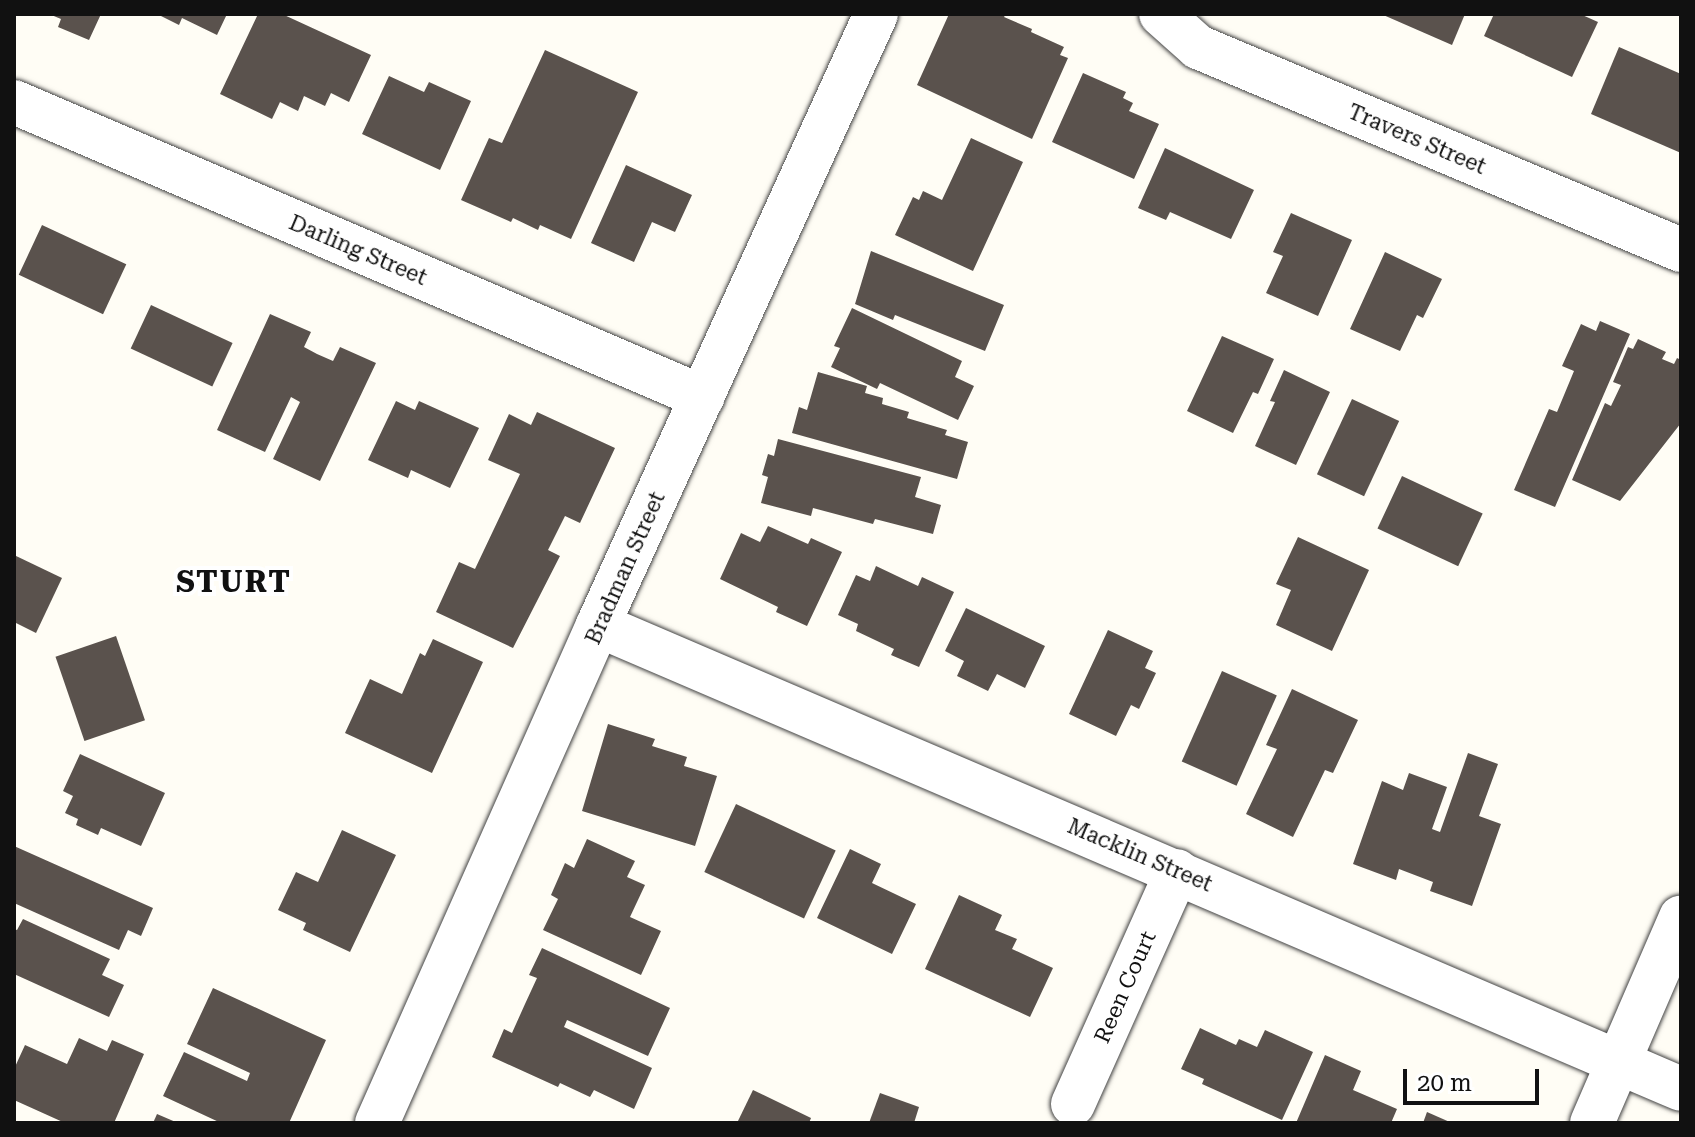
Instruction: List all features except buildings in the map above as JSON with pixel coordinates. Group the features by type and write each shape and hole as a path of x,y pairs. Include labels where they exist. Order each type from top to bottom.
{"street":[{"name":"Bradman Street","path":"377,1123 598,625 876,14"},
{"name":"Travers Street","path":"1161,14 1198,47 1681,250"},
{"name":"Darling Street","path":"14,102 702,397"},
{"name":"Macklin Street","path":"598,625 1681,1089"},
{"name":"Reen Court","path":"1073,1104 1177,871"},
{"path":"1592,1123 1681,917"}],"district":[{"name":"STURT","path":"234,582"}]}
